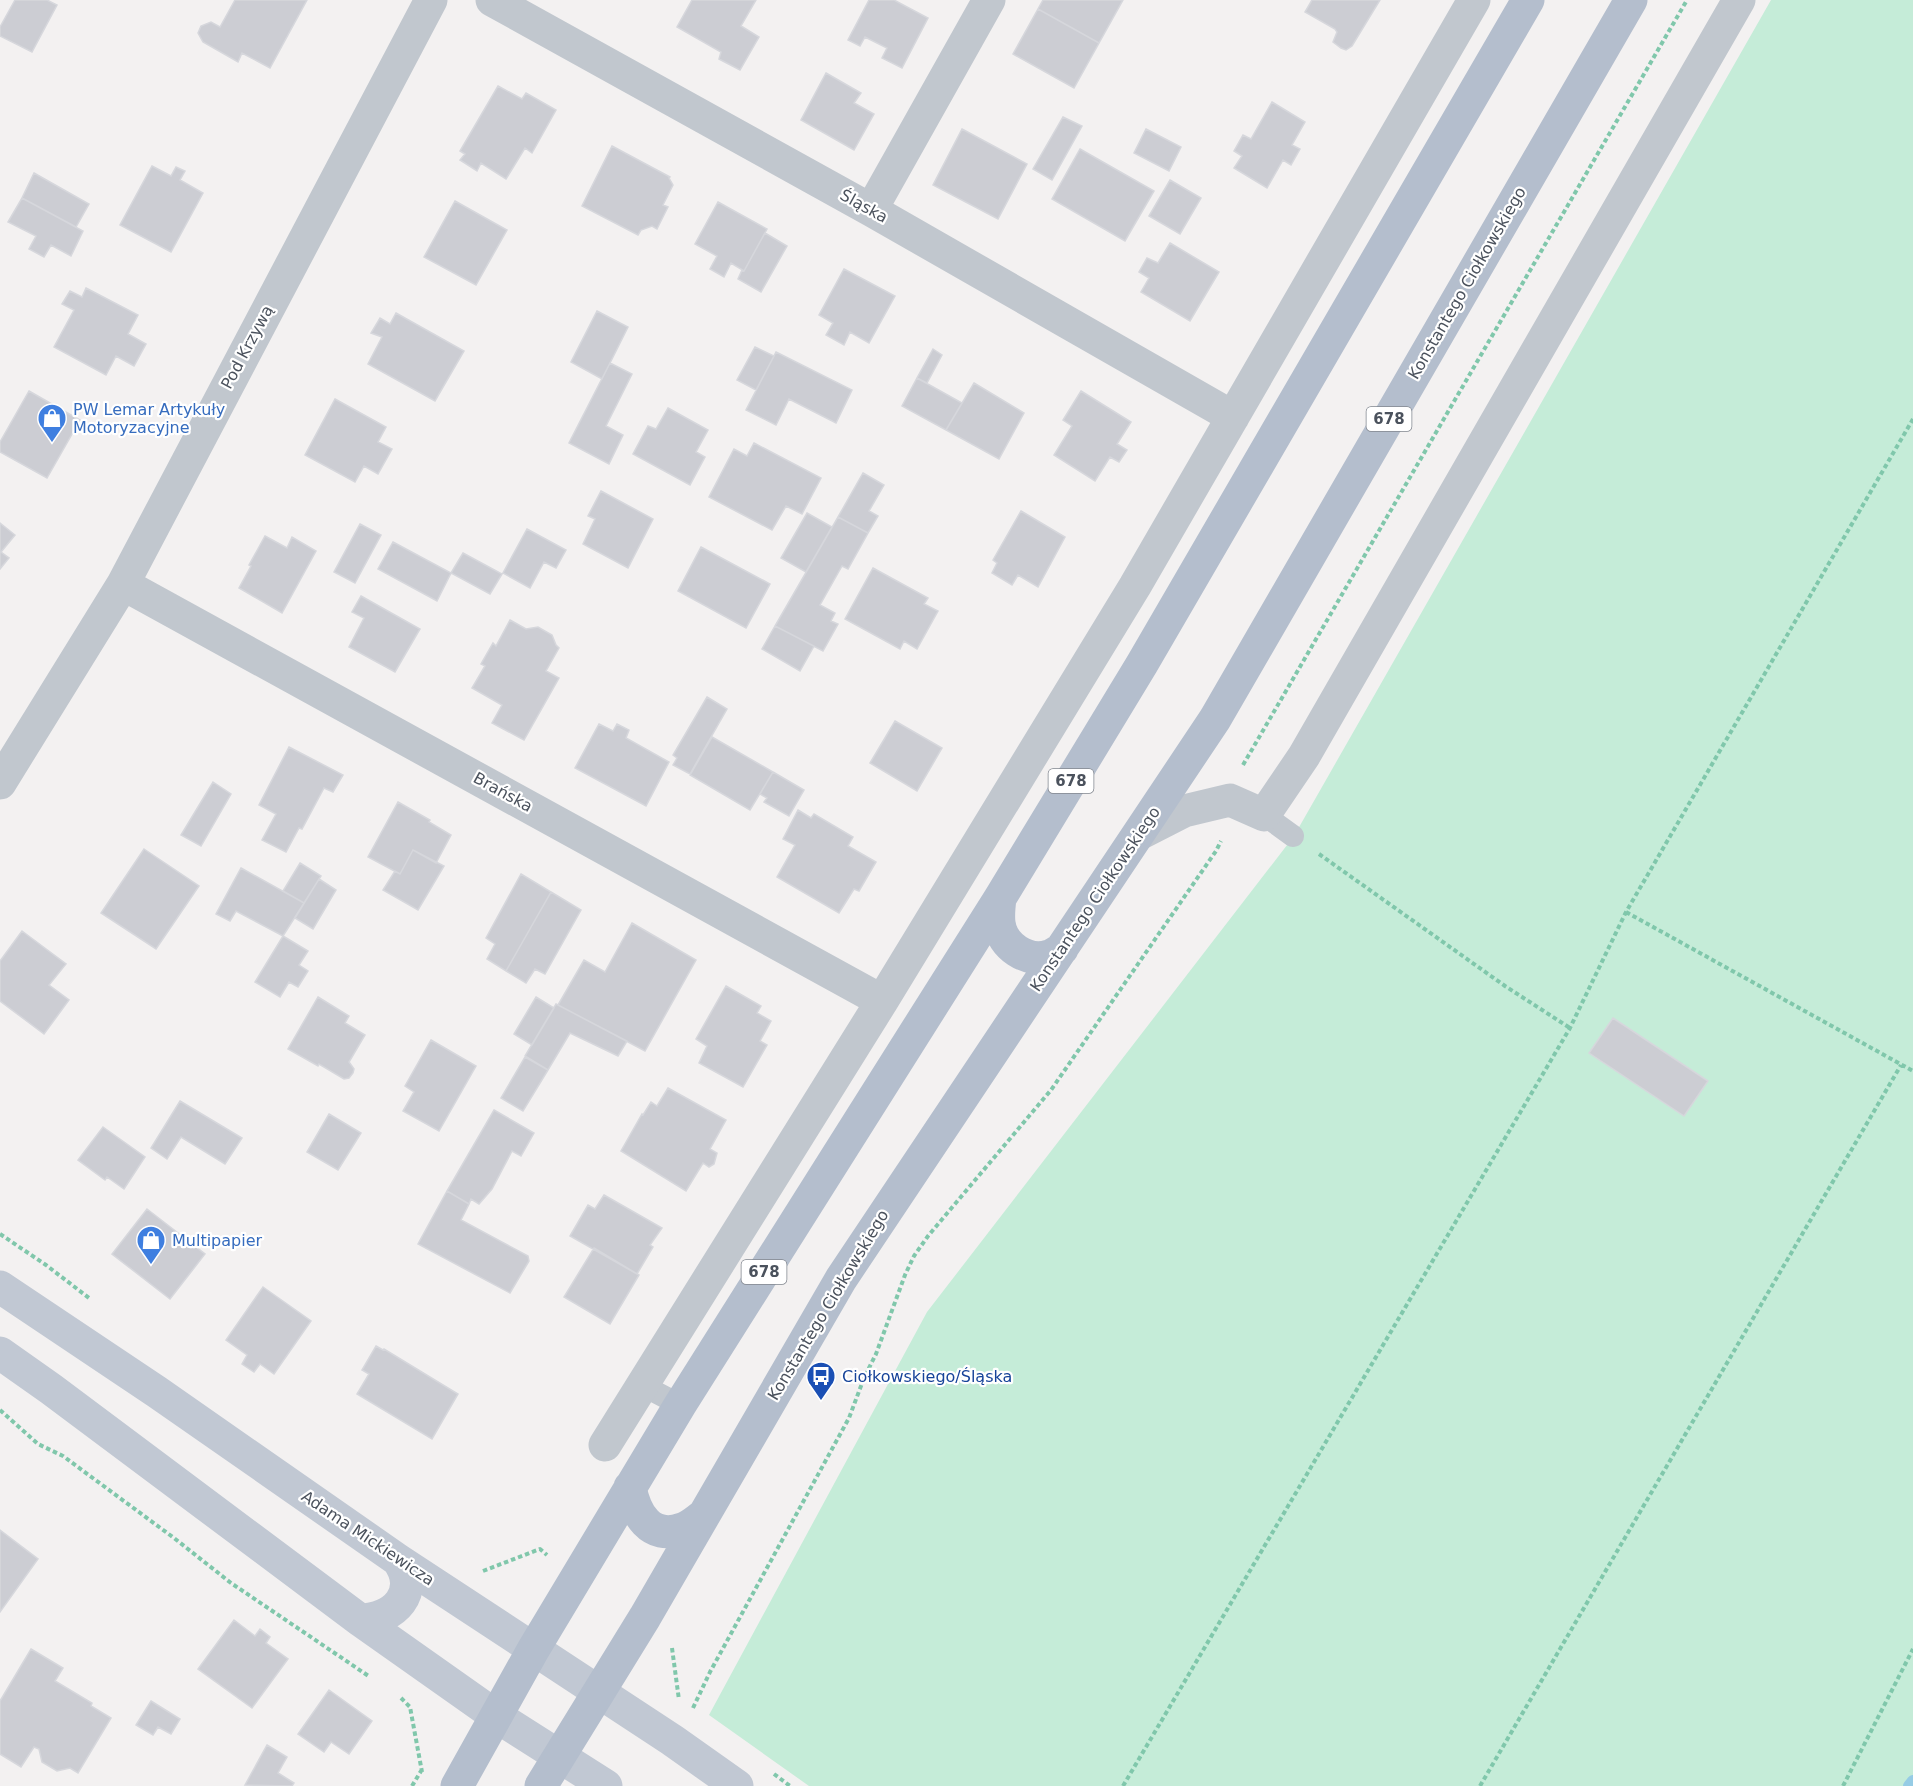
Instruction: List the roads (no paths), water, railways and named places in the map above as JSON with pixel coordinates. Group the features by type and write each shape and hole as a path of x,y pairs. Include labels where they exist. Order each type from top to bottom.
{"main road":[{"name":"678","path":"442,1781 496,1716 680,1405 1000,898 1148,654 1528,0"},
{"name":"Konstantego Ciołkowskiego","path":"541,1786 645,1617 841,1279 1221,709 1631,0"},
{"path":"1000,898 999,923 1006,939 1017,952 1032,958 1049,956 1062,949"},
{"path":"630,1487 633,1505 640,1517 654,1528 667,1532 683,1529 703,1516"}],"street":[{"name":"Pod Krzywą","path":"0,783 123,584 430,0"},
{"name":"Śląska","path":"492,0 871,210 1233,417"},
{"path":"871,210 989,0"},
{"path":"605,1445 882,1001 1135,586 1474,0"},
{"path":"1139,834 1184,811 1230,800 1264,815 1304,756 1738,0"},
{"name":"Brańska","path":"123,584 882,1001"},
{"name":"Adama Mickiewicza","path":"0,1287 157,1392 398,1560 599,1691 737,1786"},
{"path":"0,1353 360,1620 496,1716 606,1786"},
{"path":"360,1620 373,1620 385,1616 404,1596 407,1583 405,1570 398,1560"}],"lane":[{"path":"1264,815 1293,836"},
{"path":"642,1385 680,1405"}],"waterway":[{"path":"1909,1786 1913,1781"}],"place":[{"name":"PW Lemar Artykuły Motoryzacyjne","path":"52,444"},
{"name":"Multipapier","path":"151,1266"},
{"name":"Ciołkowskiego/Śląska","path":"821,1402"}]}
